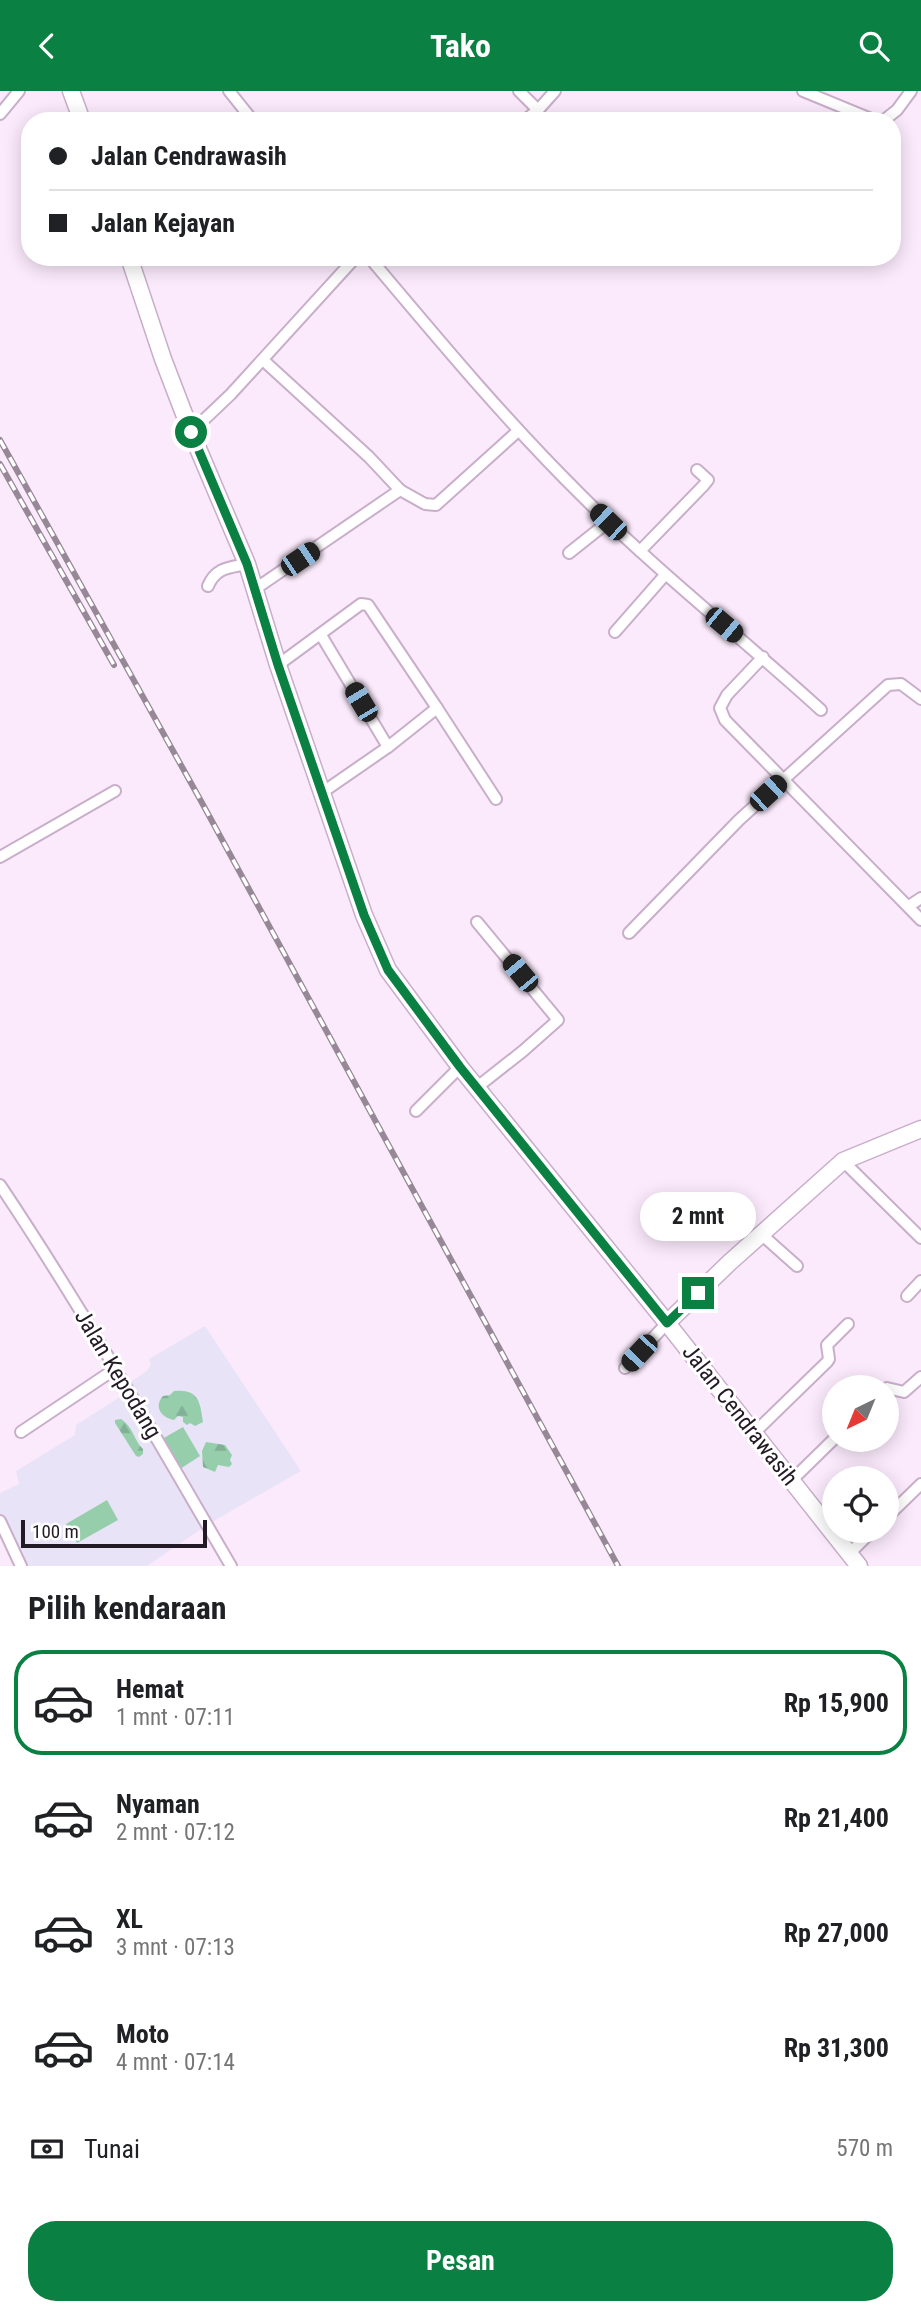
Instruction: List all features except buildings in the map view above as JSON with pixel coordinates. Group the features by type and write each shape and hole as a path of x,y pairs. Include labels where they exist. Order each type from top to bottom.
{"main road":[{"path":"71,91 79,112"},
{"name":"Jalan Cendrawasih","path":"132,266 191,432 247,564 278,665 364,915 388,970 476,1088 667,1323 854,1560"},
{"path":"667,1323 843,1161 921,1129"}],"street":[{"path":"0,114 19,91"},
{"path":"229,91 246,112"},
{"path":"519,91 538,110"},
{"path":"535,112 555,91"},
{"path":"803,91 854,112"},
{"path":"894,112 911,91"},
{"path":"191,432 263,360 348,266"},
{"path":"377,266 518,431 608,522 665,576 763,657 821,710"},
{"path":"263,360 369,457 400,490 432,506 518,431"},
{"path":"640,551 708,481 697,470"},
{"path":"254,589 400,490"},
{"path":"569,553 608,522"},
{"path":"208,586 212,576 218,571 247,564"},
{"path":"615,632 665,576"},
{"path":"278,665 361,604 368,605 496,799"},
{"path":"321,635 388,747"},
{"path":"763,657 727,695 720,708 725,720 921,920"},
{"path":"629,933 692,867 782,780 888,685 901,684 921,699"},
{"path":"323,792 388,747 437,708"},
{"path":"0,857 115,791"},
{"path":"909,906 921,898"},
{"path":"476,1088 558,1020 477,922"},
{"path":"416,1111 460,1067"},
{"path":"843,1161 921,1238"},
{"name":"Jalan Kepodang","path":"0,1185 115,1369 231,1566"},
{"path":"761,1234 797,1266"},
{"path":"907,1296 921,1281"},
{"path":"625,1369 667,1323"},
{"path":"754,1433 827,1362 827,1345 848,1324"},
{"path":"21,1432 115,1369"},
{"path":"900,1390 904,1391 921,1377"},
{"path":"791,1481 822,1451"},
{"path":"899,1505 921,1484"},
{"path":"0,1521 21,1566"},
{"path":"854,1560 865,1543"}],"shaded area":[{"path":"205,1326 301,1471 207,1525 147,1566 27,1566 23,1552 0,1513 0,1493 19,1484 16,1471 75,1435 76,1425 129,1391 126,1385 147,1371 151,1364 149,1359"}],"green space":[{"path":"174,1391 188,1392 196,1397 203,1422 195,1426 190,1423 187,1425 183,1422 183,1417 170,1419 160,1411 160,1400"},
{"path":"121,1419 129,1426 143,1449 143,1454 139,1457 115,1423 115,1420"},
{"path":"183,1427 200,1456 180,1469 162,1439"},
{"path":"206,1442 225,1445 232,1455 232,1464 229,1467 218,1465 215,1472 203,1467 202,1451"},
{"path":"107,1500 118,1520 77,1543 66,1524"}],"railway":[{"path":"0,440 201,801 618,1566"},
{"path":"0,464 114,665"}],"route":[{"path":"191,432 247,564 278,665 364,915 388,970 460,1067 667,1323 698,1293"}]}
